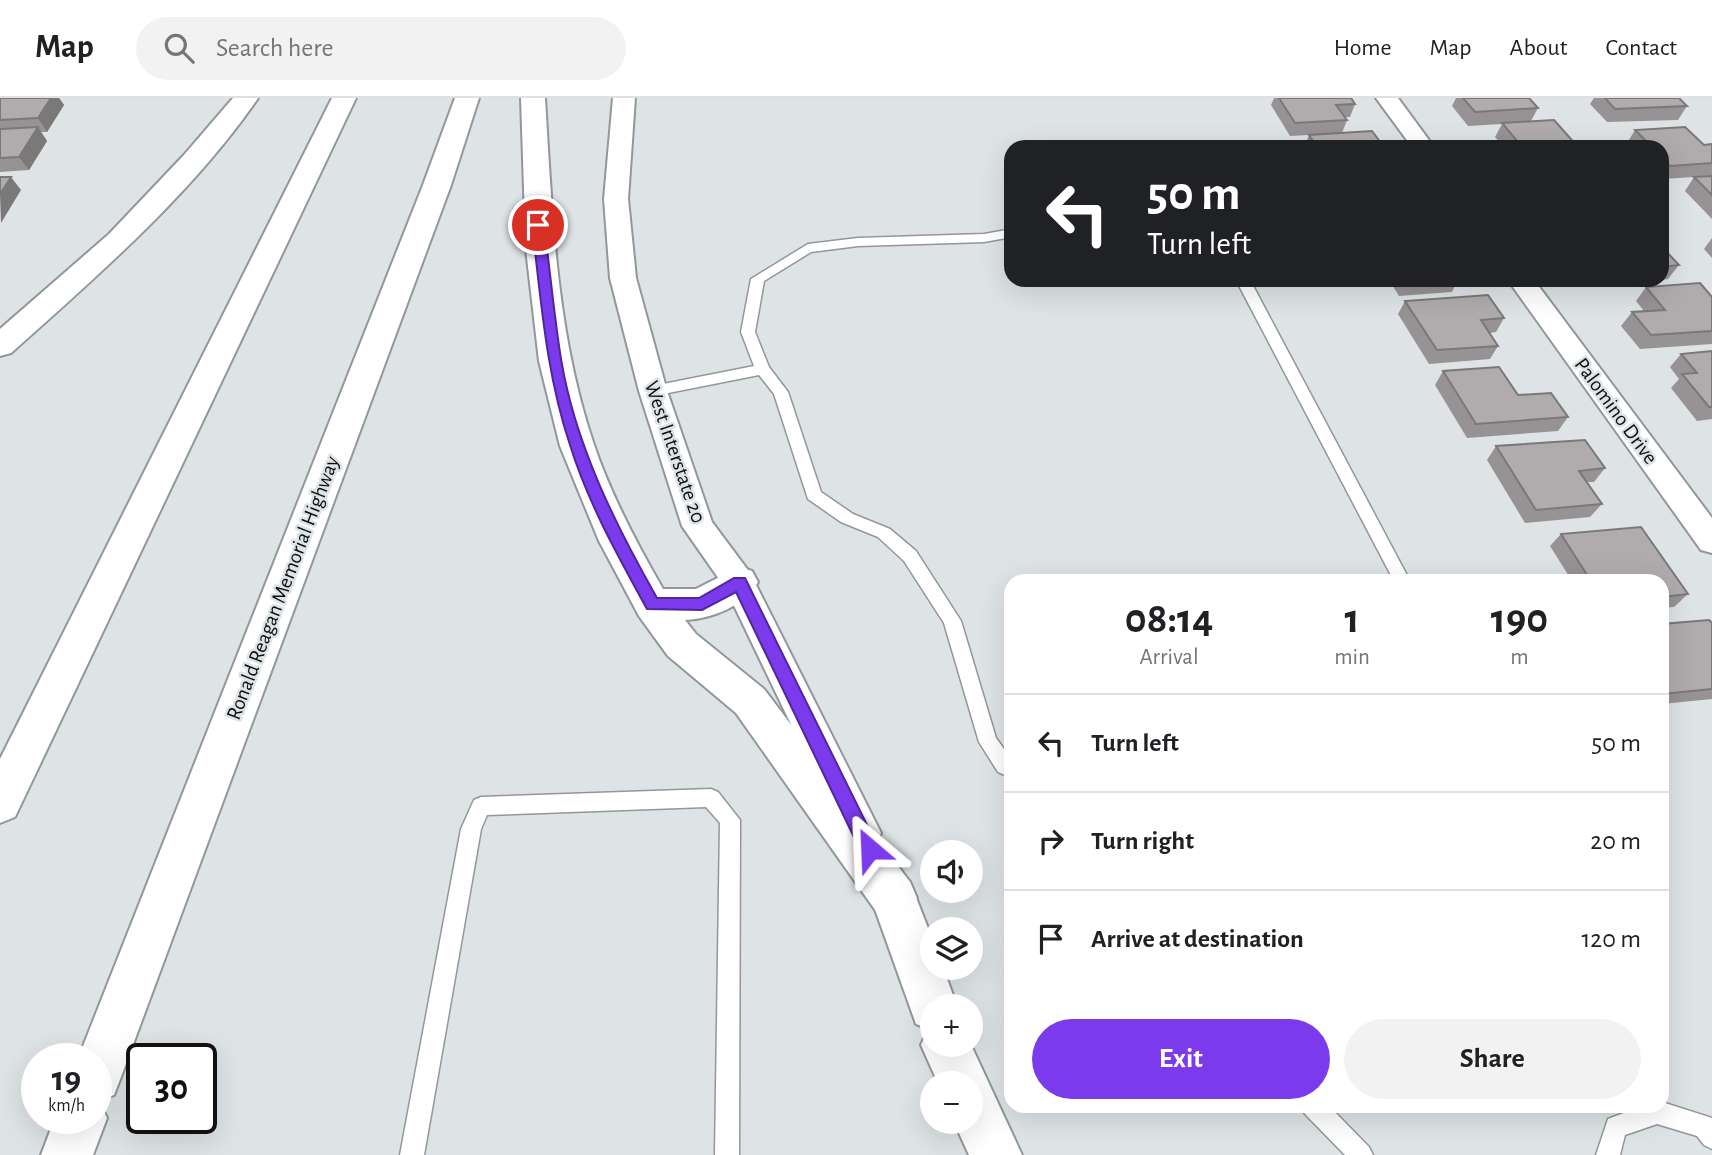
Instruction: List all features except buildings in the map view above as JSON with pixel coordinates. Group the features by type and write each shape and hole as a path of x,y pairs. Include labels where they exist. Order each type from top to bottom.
{"main road":[{"path":"0,346 119,240 193,162 246,98"},
{"path":"0,803 344,98"},
{"name":"Ronald Reagan Memorial Highway","path":"109,1043 432,198 467,98"},
{"path":"533,98 540,249 555,361 577,446 617,541 652,604 682,645 750,701 894,898"},
{"path":"652,604 702,604 739,582"},
{"name":"West Interstate 20","path":"894,898 928,994"},
{"path":"983,1127 996,1155"},
{"path":"66,1155 74,1134"}],"street":[{"name":"West Interstate 20","path":"624,98 616,199 623,278 653,391 698,526 739,582 894,898"},
{"path":"1387,98 1418,140"},
{"name":"Palomino Drive","path":"1526,287 1712,541"}],"lane":[{"path":"1004,234 858,242 808,248 758,279 748,332 762,369 781,393 814,495 847,518 884,533 911,556 952,621 988,742 1004,765"},
{"path":"1247,287 1398,574"},
{"path":"653,391 762,369"},
{"path":"412,1155 471,829 481,806 711,798 730,820 727,1155"},
{"path":"1320,1113 1360,1155"},
{"path":"1608,1155 1616,1127 1654,1113"},
{"path":"1660,1113 1705,1127 1712,1137"}],"route":[{"path":"538,225 555,361 577,446 617,541 652,604 702,604 739,582 870,849"}]}
